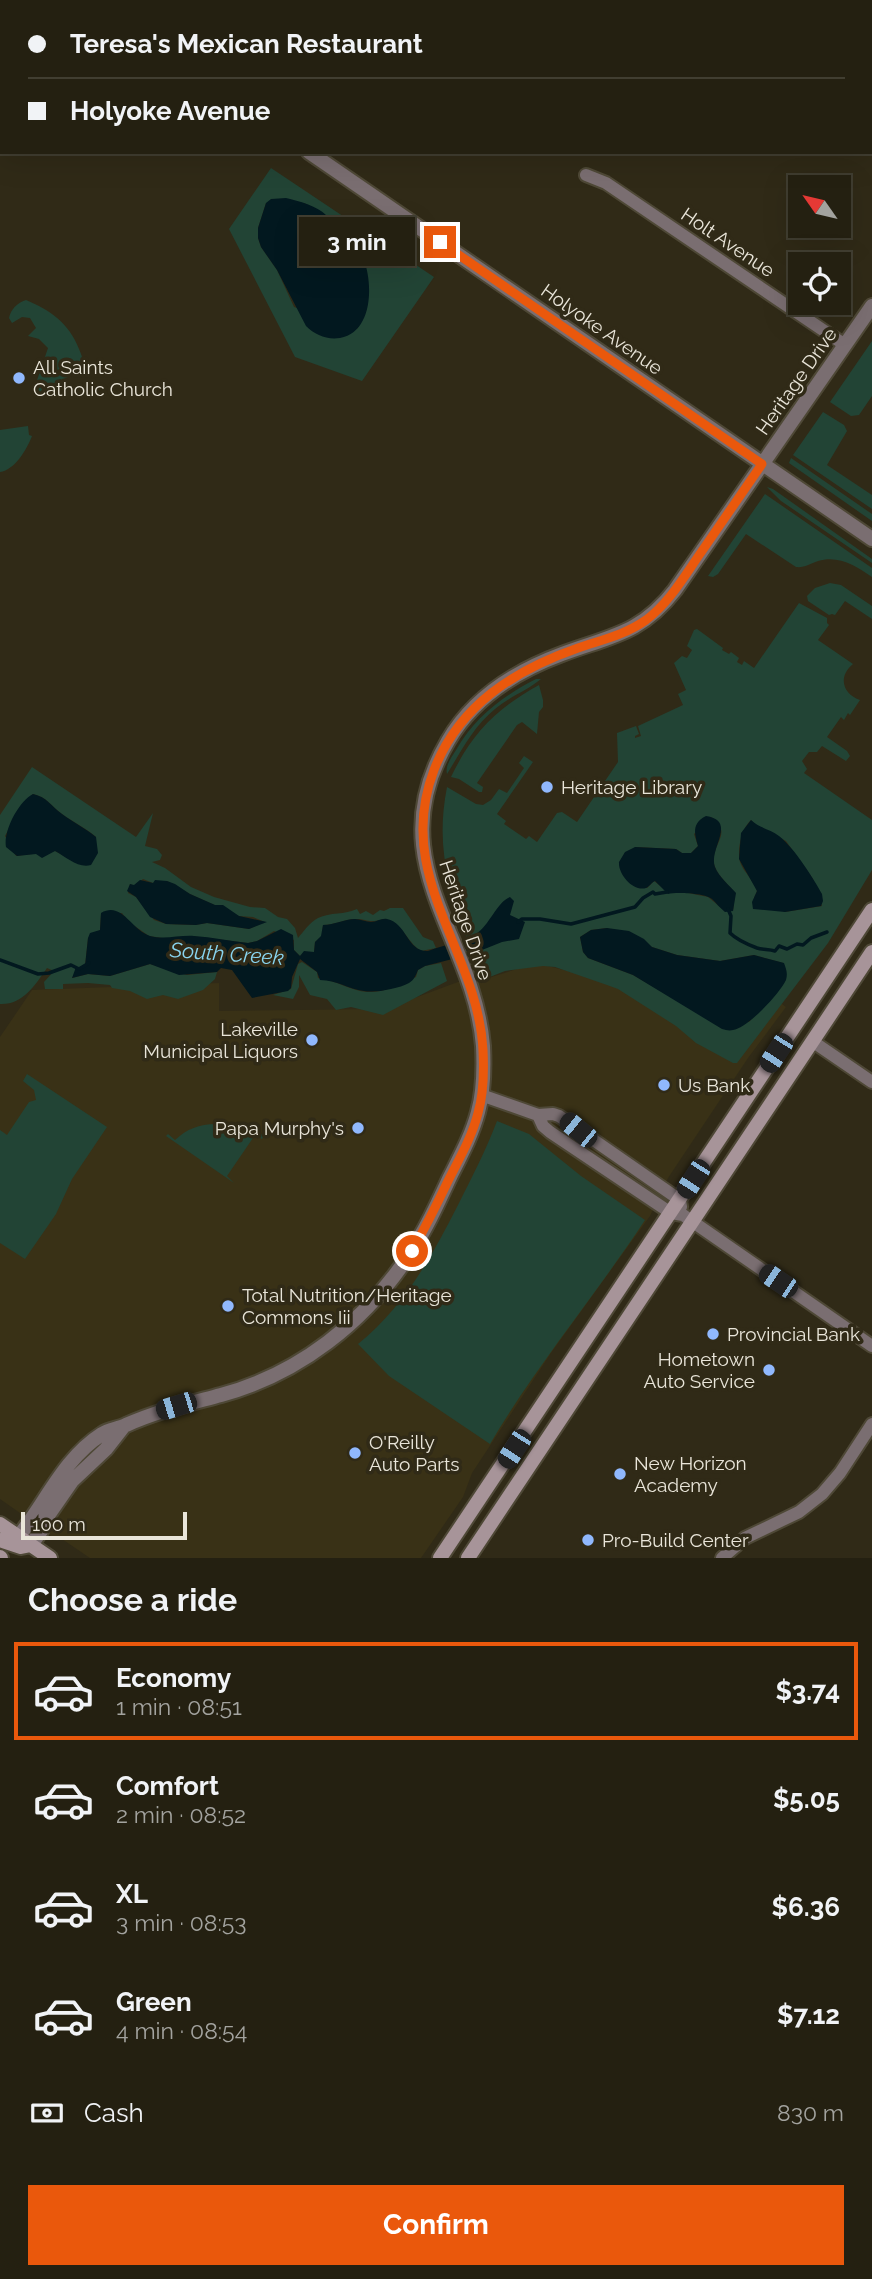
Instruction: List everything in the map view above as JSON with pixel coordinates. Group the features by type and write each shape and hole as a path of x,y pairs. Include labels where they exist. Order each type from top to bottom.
{"main road":[{"path":"468,1558 872,910"},
{"path":"440,1558 682,1213 812,1041 872,952"},
{"path":"0,1524 50,1558"},
{"path":"0,1540 21,1547 25,1541"}],"street":[{"name":"Holyoke Avenue","path":"312,154 872,539"},
{"name":"Holt Avenue","path":"586,175 606,183 845,345"},
{"name":"Heritage Drive","path":"25,1541 72,1481 106,1449 124,1426 161,1410 234,1391 270,1377 325,1345 359,1317 391,1281 423,1232 471,1133 479,1111 481,1094 481,1033 464,972 436,903 426,867 423,821 432,776 452,734 478,704 516,676 558,655 617,636 653,615 675,590 872,306"},
{"path":"812,1041 872,1082"},
{"path":"481,1094 538,1115 543,1126 550,1132 682,1213 872,1346"},
{"path":"722,1558 745,1538 799,1512 822,1494 840,1473 872,1424"}],"shaded area":[{"path":"536,963 616,983 774,998 786,1007 748,1058 668,1178 650,1216 551,1353 472,1473 463,1497 421,1558 90,1558 59,1537 56,1539 20,1518 20,1513 0,1499 0,1037 32,990 219,983 219,1011 385,1009 466,979 482,980"}],"green space":[{"path":"271,168 434,277 362,381 295,357 229,229","holes":["266,203 304,203 320,211 363,258 369,289 366,311 357,329 294,307 277,270 261,247 258,228"]},
{"path":"26,300 51,313 64,325 75,340 83,360 82,370 60,379 44,397 33,392 48,348 39,339 28,336 36,328 30,318 22,317 12,323 9,318 15,307"},
{"path":"872,341 872,396 859,415 851,416 830,402"},
{"path":"823,412 844,425 847,431 827,465 872,495 872,509 793,455"},
{"path":"28,426 29,435 32,436 24,453 11,467 0,472 0,430"},
{"path":"791,458 872,514 872,521 789,463"},
{"path":"767,487 872,559 872,563 781,501"},
{"path":"765,494 872,568 872,577 833,559 796,567 746,534 718,574 708,576"},
{"path":"830,583 841,585 872,606 872,619 845,601 835,615 829,615 808,601 807,596 815,588"},
{"path":"799,603 827,618 829,625 818,640 853,664 845,674 844,684 849,694 860,700 850,715 848,713 844,720 841,717 827,737 850,756 846,761 822,746 817,752 809,752 802,761 807,769 804,773 872,820 872,870 828,943 737,1063 696,1043 676,1026 618,989 555,967 505,971 482,980 448,880 443,845 447,787 476,804 483,805 491,800 499,789 507,793 524,768 519,763 524,756 533,762 497,814 506,821 504,824 526,839 529,836 537,842 557,813 562,812 577,822 618,762 617,733 636,726 639,734 635,738 641,736 638,726 683,705 678,694 686,690 674,663 682,656 687,658 692,650 687,646 694,630 697,629 723,648 722,650 729,654 731,652 739,658 737,662 742,665 744,661 754,668","holes":["711,817 721,829 715,853 715,867 735,893 733,911 725,911 708,897 663,888 654,881 647,888 637,886 635,847 676,849 682,853 691,853 698,846 694,834","751,820 786,841 813,879 822,906 785,912 754,898 756,887 739,857 745,829","607,928 677,955 720,961 754,955 783,963 785,981 749,1022 669,996 633,975 588,958 583,952 580,937 591,930"]},
{"path":"536,679 541,679 500,705 480,723 447,774 452,756 472,727 501,700"},
{"path":"539,685 543,707 539,712 537,734 522,722 517,725 477,783 483,787 482,792 451,777 468,747 487,724 510,703"},
{"path":"32,767 136,837 153,813 145,846 157,849 162,855 160,860 152,862 191,887 214,897 250,907 265,908 278,917 287,919 295,928 298,938 312,922 323,916 357,909 360,914 366,911 373,915 380,910 403,908 423,937 433,941 436,948 421,951 396,924 384,919 354,919 323,925 322,936 315,942 314,953 307,952 300,956 294,950 294,940 274,931 248,943 191,936 169,939 149,936 129,922 122,913 101,913 100,930 88,938 85,966 72,978 88,974 110,976 150,964 187,975 217,972 215,979 203,990 178,999 163,995 147,999 110,985 63,984 63,989 45,989 44,982 54,971 47,968 22,998 0,1004 0,815","holes":["33,794 96,837 75,862 55,851 16,856 5,836 17,813","143,879 153,883 167,881 239,916 253,917 265,922 249,929 207,923 166,924 154,920 136,897 128,893 130,884 134,886"]},
{"path":"302,962 317,972 318,978 367,992 399,985 416,977 418,970 425,966 441,963 447,981 383,1015 351,1007 336,1010 327,999 310,995 299,975 299,987 293,999 273,995 291,989 298,964"},
{"path":"27,1074 107,1127 72,1179 56,1214 25,1259 0,1243 0,1130 7,1135 29,1102 36,1100 34,1090 23,1081"},
{"path":"497,1121 529,1134 581,1176 645,1220 490,1444 389,1376 358,1344 389,1314 416,1280 448,1224"},
{"path":"216,1124 236,1128 250,1137 256,1130 264,1136 262,1139 255,1135 227,1176 234,1183 166,1136 168,1134 175,1140 194,1128"}],"water":[{"path":"286,198 308,204 326,215 362,255 369,281 368,306 359,327 351,334 340,338 326,337 306,326 277,270 261,247 258,228 266,203 271,199"},
{"path":"33,794 96,837 98,853 91,865 77,864 55,851 42,858 36,854 17,856 6,847 7,833 13,817 22,803"},
{"path":"706,816 720,824 715,867 736,893 733,911 725,912 705,896 668,894 655,881 641,889 624,877 619,862 625,852 635,847 676,849 682,853 691,853 698,846 696,825"},
{"path":"751,820 779,836 791,848 822,894 821,906 785,912 753,909 752,902 757,891 739,859 741,833"},
{"path":"140,880 153,883 155,880 167,881 215,905 223,905 239,916 267,922 249,929 207,923 166,924 150,917 136,897 127,891 130,884 134,885"},
{"path":"510,897 514,901 510,915 525,922 519,939 425,966 418,970 409,983 386,990 364,991 320,980 317,972 300,959 288,991 252,998 232,970 221,968 217,972 179,975 150,964 110,976 88,974 72,978 76,967 79,969 85,966 90,933 100,930 101,913 108,910 121,913 143,933 156,937 194,936 248,943 281,929 293,935 294,950 300,956 304,951 314,952 315,942 321,936 323,925 355,919 371,922 385,919 394,922 416,947 428,951 476,934"},
{"path":"607,928 629,931 652,947 677,955 720,961 754,955 784,963 786,980 755,1017 739,1028 722,1029 633,975 588,958 583,952 580,937 591,930"}],"waterway":[{"name":"South Creek","path":"518,922 522,919 540,919 571,924 635,907 653,892 667,892"},
{"name":"South Creek","path":"728,909 731,916 730,933 759,949 775,951 779,946 787,949 797,944 803,945 811,938 827,932"},
{"name":"South Creek","path":"0,960 38,974 71,965 79,969 89,963"}],"place":[{"name":"All Saints Catholic Church","path":"19,378"},
{"name":"Heritage Library","path":"547,787"},
{"name":"Lakeville Municipal Liquors","path":"312,1040"},
{"name":"Us Bank","path":"664,1085"},
{"name":"Papa Murphy's","path":"358,1128"},
{"name":"Total Nutrition/Heritage Commons Iii","path":"228,1306"},
{"name":"Provincial Bank","path":"713,1334"},
{"name":"Hometown Auto Service","path":"769,1370"},
{"name":"O'Reilly Auto Parts","path":"355,1453"},
{"name":"New Horizon Academy","path":"620,1474"},
{"name":"Pro-Build Center","path":"588,1540"}],"route":[{"path":"412,1251 471,1133 479,1111 483,1078 480,1023 464,972 436,903 424,858 423,811 440,754 467,714 503,684 558,655 617,636 653,615 675,590 762,464 440,242"}]}
